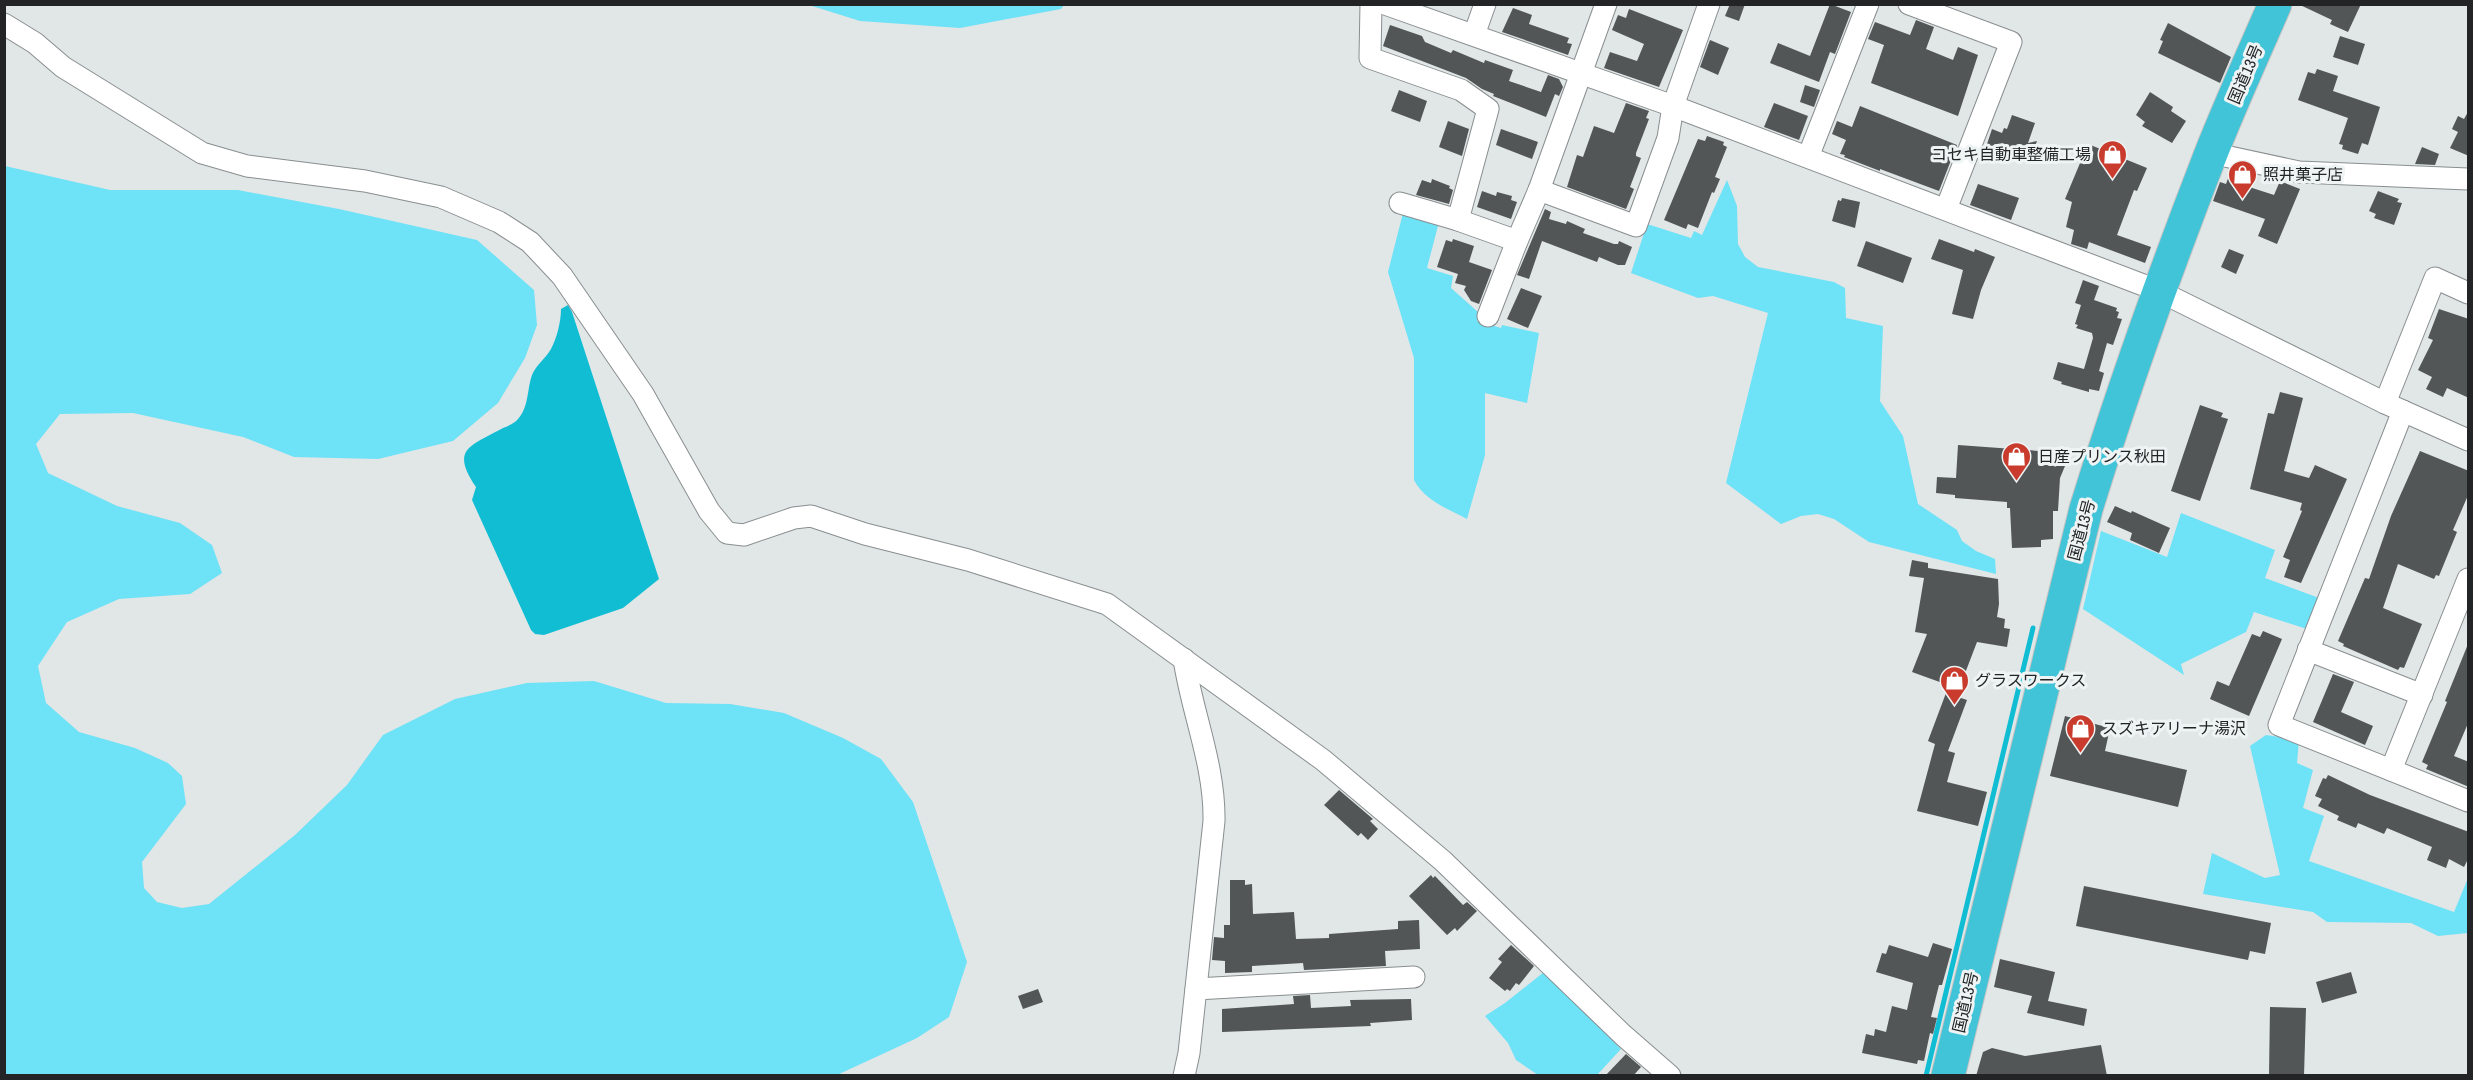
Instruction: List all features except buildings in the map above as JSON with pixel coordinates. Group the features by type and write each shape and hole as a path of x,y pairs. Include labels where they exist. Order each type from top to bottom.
{"highway":[{"name":"国道13号","path":"1948,1076 2086,509 2114,418 2159,291 2211,153 2275,4"}],"street":[{"path":"1371,4 1370,58 1461,90 1488,109 1458,220"},
{"path":"1385,4 1673,106 2159,291 2394,407 2469,440"},
{"path":"1474,35 1485,4"},
{"path":"1488,316 1539,190 1606,4"},
{"path":"1539,190 1636,226 1668,138 1673,106 1709,4"},
{"path":"1808,157 1868,4"},
{"path":"1909,4 2011,42 1946,208"},
{"path":"4,24 35,44 63,67 201,153 247,166 364,181 441,197 499,222 530,242 562,276 643,394 709,511 727,533 744,535 794,518 811,516 865,534 968,560 1107,604 1323,760 1443,861 1623,1035 1670,1076"},
{"path":"2211,153 2299,172 2469,179"},
{"path":"1400,203 1517,241"},
{"path":"2469,293 2435,278 2394,407 2279,725 2469,801"},
{"path":"2391,770 2469,579"},
{"path":"2308,650 2422,695"},
{"path":"1184,659 1188,690 1214,794 1214,821 1189,1053 1184,1076"},
{"path":"1196,989 1414,976"}],"shaded area":[{"path":"809,5 1064,5 1061,9 960,28 860,21"},
{"path":"5,166 110,190 238,190 339,209 477,240 534,290 537,325 525,358 498,403 453,441 378,459 294,457 243,437 133,413 60,414 36,444 48,473 117,506 180,523 212,545 222,573 190,594 119,599 67,622 38,666 46,703 79,732 135,748 168,763 182,776 186,804 142,862 144,888 157,902 182,908 209,904 295,835 347,785 383,735 455,699 527,683 594,681 666,703 730,704 784,713 843,738 881,759 913,802 967,962 949,1017 917,1038 837,1075 5,1075"},
{"path":"1727,180 1737,206 1738,244 1745,257 1758,267 1834,282 1845,288 1846,318 1883,326 1880,401 1903,436 1918,504 1957,530 1962,541 1976,551 1995,559 1996,574 1869,542 1834,519 1818,514 1801,516 1781,524 1726,483 1768,313 1713,296 1698,298 1631,273 1647,224 1691,238 1694,231 1702,235"},
{"path":"1404,209 1439,222 1427,268 1453,276 1451,288 1478,312 1477,321 1501,328 1502,325 1539,333 1527,403 1485,393 1485,455 1467,519 1430,498 1414,480 1414,358 1388,272"},
{"path":"568,305 659,579 623,608 544,635 535,634 531,630 472,500 476,487 468,474 464,456 467,450 481,439 513,423 522,414 532,375 551,349 558,329 561,309"},
{"path":"2181,513 2275,550 2265,578 2319,598 2307,629 2254,612 2246,632 2181,664 2184,675 2083,609 2101,531 2167,557"},
{"path":"2266,735 2299,740 2297,763 2313,770 2303,808 2324,816 2309,861 2454,912 2468,878 2468,933 2438,936 2411,923 2327,922 2313,912 2203,894 2212,853 2265,878 2280,875 2250,746"},
{"path":"1544,972 1621,1049 1597,1075 1538,1075 1516,1060 1508,1043 1485,1016"}],"waterway":[{"path":"1926,1076 2033,628"}],"place":[{"name":"コセキ自動車整備工場","path":"2112,180"},
{"name":"照井菓子店","path":"2242,200"},
{"name":"日産プリンス秋田","path":"2017,482"},
{"name":"グラスワークス","path":"1954,706"},
{"name":"スズキアリーナ湯沢","path":"2081,754"}]}
